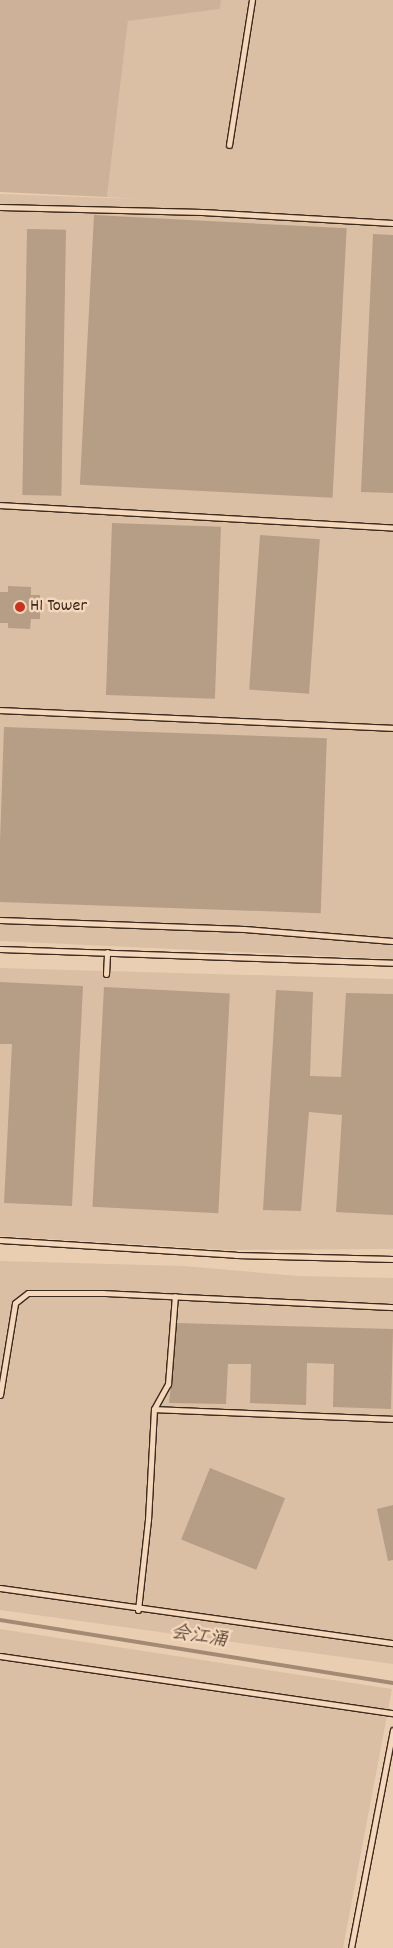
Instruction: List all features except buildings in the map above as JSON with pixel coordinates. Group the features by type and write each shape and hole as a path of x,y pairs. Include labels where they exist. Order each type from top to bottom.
{"lane":[{"path":"229,145 252,0"},
{"path":"0,207 202,212 393,223"},
{"path":"0,505 393,528"},
{"path":"0,710 393,728"},
{"path":"0,920 244,929 393,941"},
{"path":"0,949 393,963"},
{"path":"106,974 107,952"},
{"path":"0,1240 236,1255 393,1259"},
{"path":"0,1394 15,1303 28,1293 175,1296 393,1307"},
{"path":"138,1610 148,1520 154,1409 168,1384 175,1296"},
{"path":"154,1409 393,1418"},
{"path":"0,1588 138,1610 393,1643"},
{"path":"0,1656 393,1713"},
{"path":"351,1948 393,1730"}],"shaded area":[{"path":"0,0 221,0 220,9 128,21 107,197 0,192"},
{"path":"221,0 393,0 393,959 0,941 0,194 138,199 107,197 128,20 220,9"},
{"path":"0,968 393,979 393,1249 229,1250 0,1236"},
{"path":"0,1261 184,1266 298,1276 393,1278 393,1664 0,1610"},
{"path":"0,1629 392,1689 343,1948 0,1948"}],"waterway":[{"name":"会江涌","path":"0,1620 393,1683"}],"place":[{"name":"H1 Tower","path":"20,607"}]}
